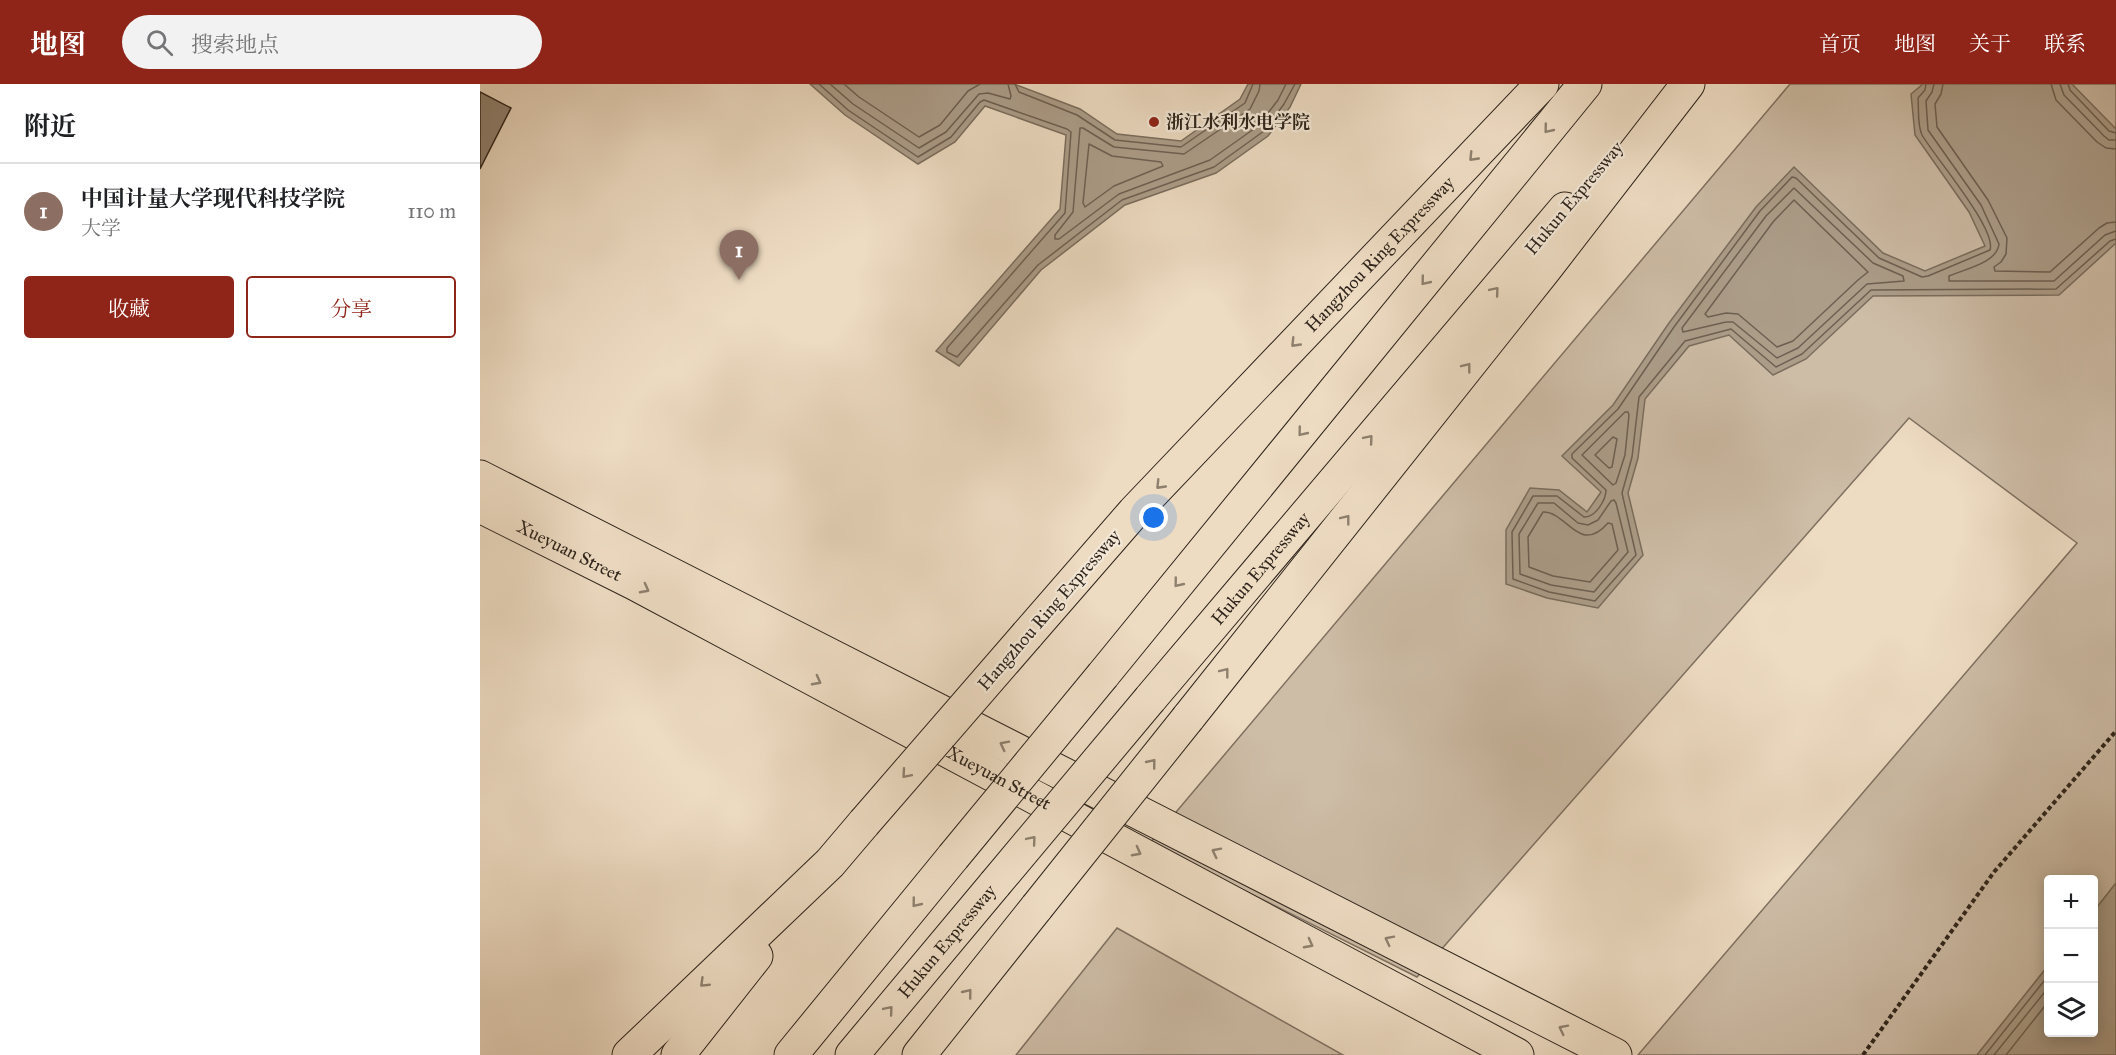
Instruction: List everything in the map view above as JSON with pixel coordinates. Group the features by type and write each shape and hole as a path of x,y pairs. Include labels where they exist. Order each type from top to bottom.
{"main road":[{"name":"Hangzhou Ring Expressway","path":"629,1055 830,863 1134,512 1542,84"},
{"path":"791,1055 1585,84"},
{"name":"Hukun Expressway","path":"852,1055 1671,84"},
{"path":"919,1055 1545,269 1688,84"},
{"path":"480,477 1616,1055"},
{"name":"Xueyuan Street","path":"480,506 655,594 1517,1055"},
{"path":"678,1055 830,863"}],"path":[{"path":"1863,1055 1994,872 2116,731"}],"shaded area":[{"path":"1790,84 2116,84 2116,883 2098,906 2098,875 2044,875 2044,971 1977,1055 1638,1055 2077,543 1909,418 1417,977 1150,843"},
{"path":"1117,928 1343,1055 1016,1055"}],"water":[{"path":"810,84 1014,84 1080,109 1117,134 1181,141 1240,99 1248,84 1301,84 1290,107 1268,136 1216,173 1125,205 1041,270 959,366 936,351 1060,209 1066,135 985,106 955,142 918,164 845,115"},
{"path":"1923,84 2072,84 2116,129 2116,243 2059,295 1873,296 1806,359 1773,375 1729,335 1689,346 1645,399 1638,458 1628,493 1643,555 1598,608 1547,598 1506,584 1506,530 1530,488 1559,490 1587,512 1601,492 1562,456 1613,405 1669,323 1756,207 1794,167 1883,253 1925,271 1985,246 1969,212 1915,135 1911,94"},
{"path":"2116,883 2116,1055 1977,1055 2044,971 2044,1037 2098,1037 2098,906"}],"building":[{"path":"480,92 511,108 480,169"}],"place":[{"name":"浙江水利水电学院","path":"1154,122"},
{"name":"中国计量大学现代科技学院","path":"739,280"}]}
